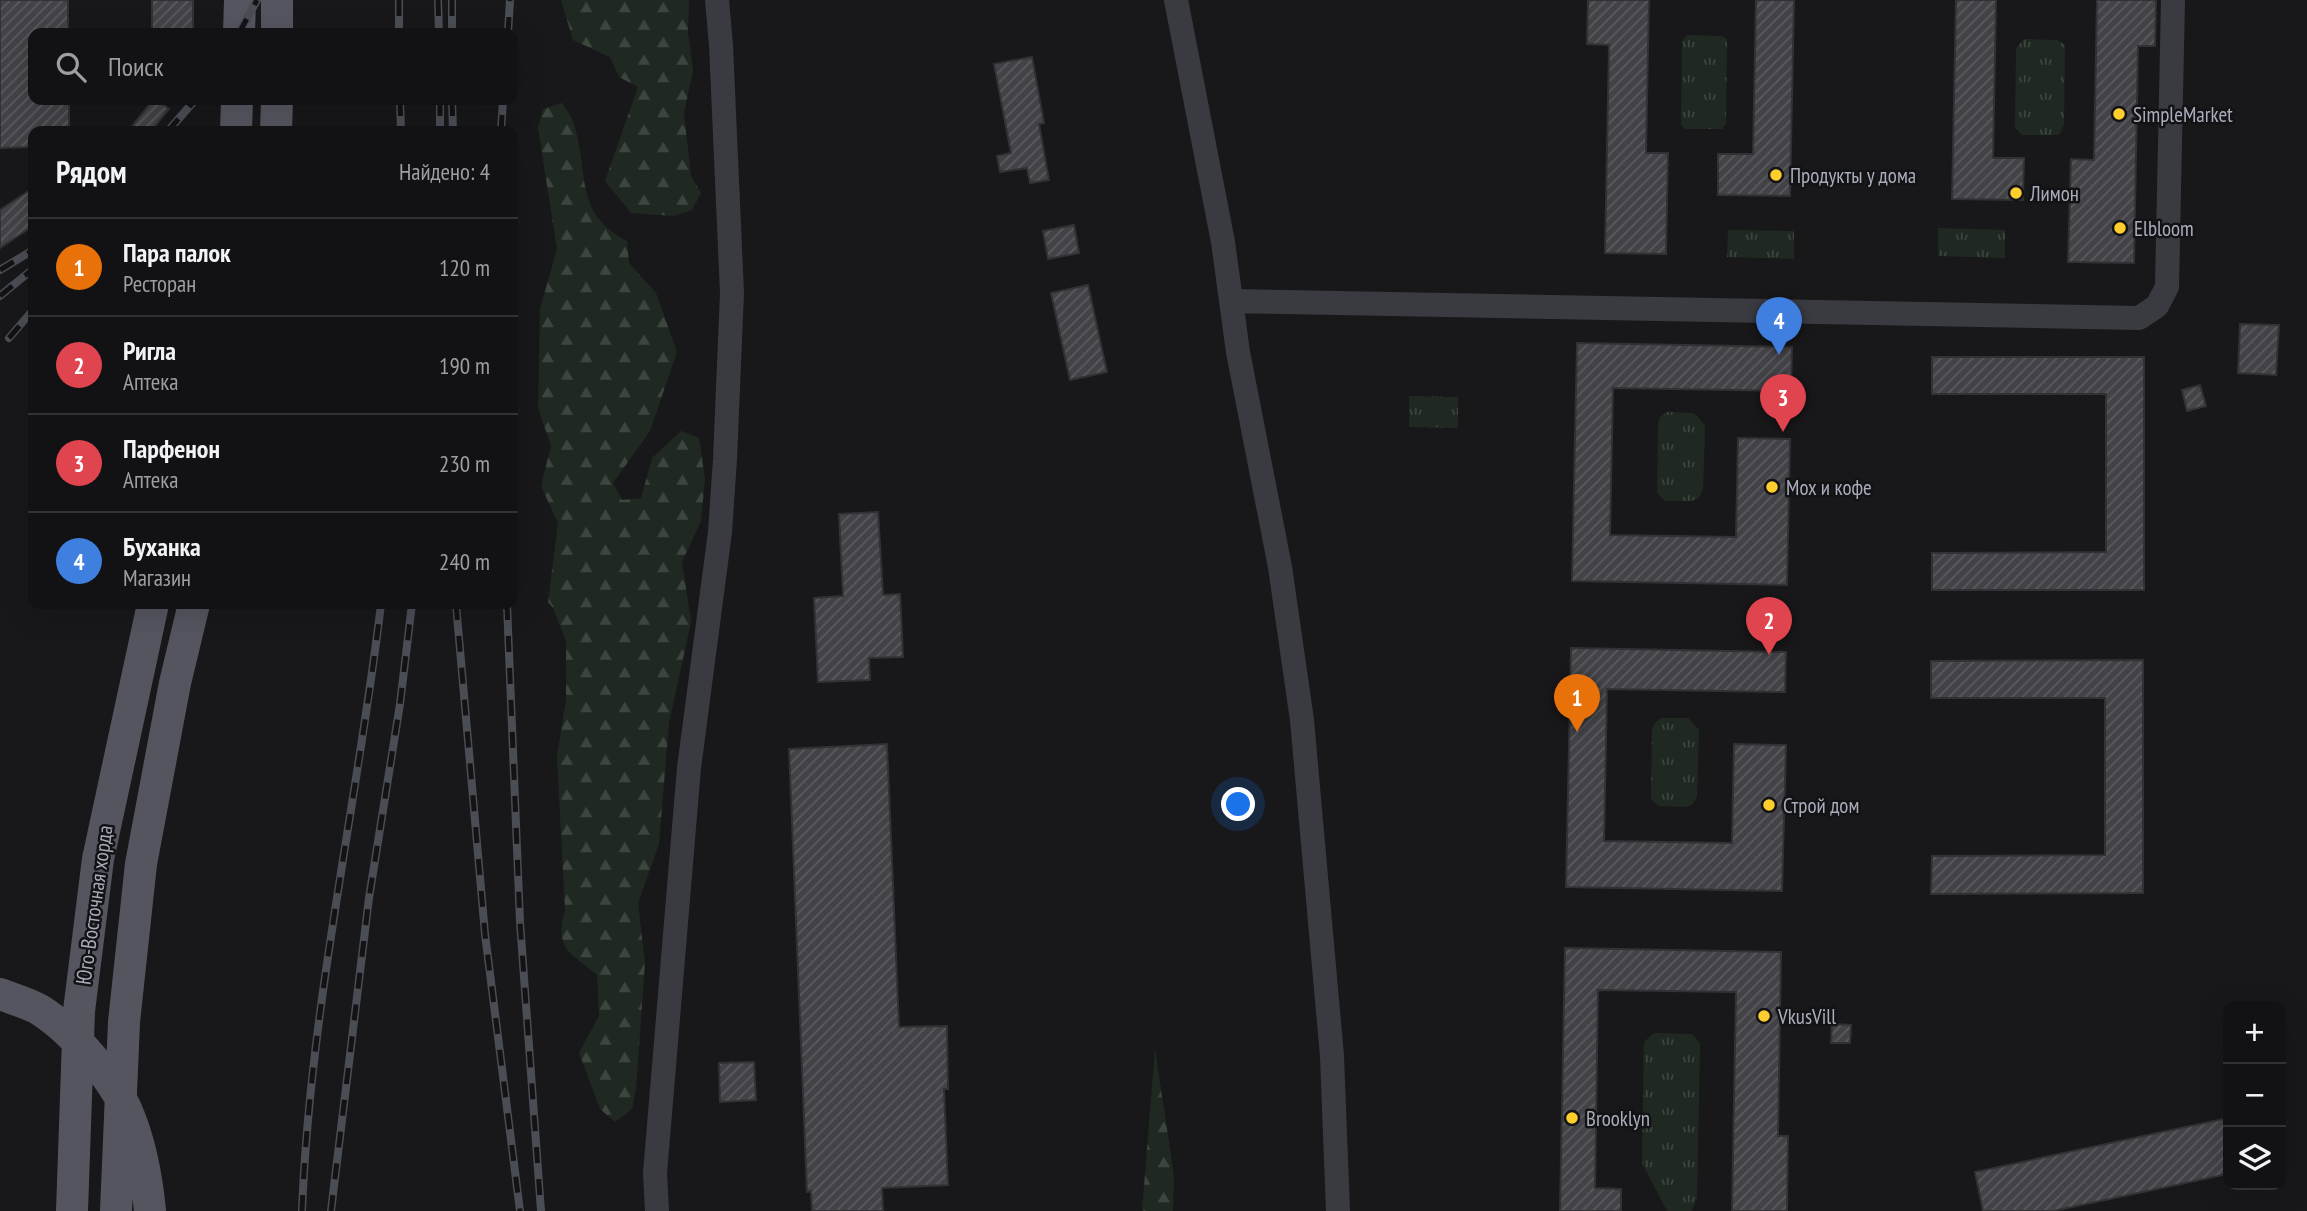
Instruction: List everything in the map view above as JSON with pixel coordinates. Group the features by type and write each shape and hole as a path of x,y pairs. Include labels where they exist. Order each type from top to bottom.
{"main road":[{"path":"239,28 240,0"},
{"path":"277,0 277,28"},
{"path":"236,126 237,105"},
{"path":"276,126 277,105"},
{"name":"Юго-Восточная хорда","path":"72,1211 79,1011 98,859 152,609"},
{"name":"Юго-Восточная хорда","path":"116,1211 124,1022 141,864 175,683 193,609"},
{"path":"0,994 39,1010 78,1041 104,1073 129,1115 147,1179 150,1211"}],"street":[{"path":"657,1211 655,1173 689,768 720,532 726,459 732,293 717,0"},
{"path":"1176,0 1223,242 1238,352 1280,567 1302,720 1332,1056 1338,1211"},
{"path":"1231,301 2138,317 2157,306 2167,287 2173,0"}],"green space":[{"path":"561,0 689,0 688,32 693,71 684,113 691,176 701,193 692,210 673,216 631,213 605,181 638,87 619,77 610,57 573,40"},
{"path":"1687,35 1722,36 1727,39 1726,124 1722,129 1685,129 1681,125 1682,41"},
{"path":"2024,39 2057,40 2065,45 2064,125 2059,135 2022,135 2015,128 2016,48"},
{"path":"562,103 570,115 578,140 590,204 610,230 627,241 629,263 656,293 677,352 650,431 613,483 622,500 641,498 652,458 681,431 699,438 705,479 701,521 682,562 691,622 669,723 659,844 638,903 645,963 636,1089 632,1109 615,1122 600,1109 579,1053 599,1016 597,975 572,955 563,942 562,933 565,910 557,757 566,699 566,641 548,602 558,523 541,486 551,446 538,408 540,309 557,249 538,128 543,109"},
{"path":"1938,228 2005,230 2005,258 1938,256"},
{"path":"1728,230 1794,231 1794,259 1727,257"},
{"path":"1409,396 1458,397 1458,428 1409,427"},
{"path":"1667,412 1694,413 1705,425 1703,490 1699,498 1692,501 1665,501 1657,493 1658,424 1660,417"},
{"path":"1661,718 1688,718 1699,730 1697,796 1693,804 1686,807 1659,806 1651,799 1652,729"},
{"path":"1654,1033 1692,1034 1700,1043 1697,1198 1692,1211 1667,1211 1642,1163 1644,1042"},
{"path":"1155,1049 1174,1176 1173,1211 1142,1211"}],"building":[{"path":"0,0 68,0 68,28 28,28 28,105 69,105 69,126 28,126 28,147 0,148"},
{"path":"152,0 193,0 193,28 152,28"},
{"path":"1588,0 1649,0 1646,153 1668,153 1666,254 1605,253 1609,45 1587,44"},
{"path":"1756,0 1794,0 1790,196 1718,195 1718,154 1753,154"},
{"path":"1956,0 1996,0 1993,158 2024,158 2023,200 1952,199"},
{"path":"2097,0 2156,0 2155,46 2138,46 2134,263 2068,262 2071,159 2094,160"},
{"path":"1032,57 1044,123 1039,124 1049,180 1030,183 1027,168 1000,172 997,156 1011,153 994,64"},
{"path":"149,105 164,105 169,109 155,126 132,126"},
{"path":"28,191 28,229 0,248 0,210"},
{"path":"1074,225 1079,253 1048,259 1043,231"},
{"path":"1088,285 1107,372 1070,380 1051,293"},
{"path":"2240,324 2279,325 2276,375 2238,373"},
{"path":"1577,343 1792,347 1791,391 1613,388 1610,535 1736,537 1738,438 1790,439 1787,585 1572,581"},
{"path":"1932,357 2144,357 2144,590 1932,590 1932,553 2106,552 2106,394 1932,394"},
{"path":"2200,385 2206,406 2187,411 2182,390"},
{"path":"878,512 883,595 900,594 903,657 869,658 870,680 818,682 814,598 843,596 839,514"},
{"path":"1571,648 1786,652 1785,692 1607,689 1604,841 1732,843 1734,744 1786,745 1782,891 1566,887"},
{"path":"2143,660 2143,893 1931,894 1932,856 2105,855 2105,698 1931,698 1931,661"},
{"path":"887,744 899,1027 947,1026 948,1089 944,1089 948,1185 882,1188 883,1211 812,1211 811,1191 807,1192 789,749"},
{"path":"1565,948 1781,952 1778,1136 1788,1136 1787,1211 1732,1211 1736,992 1598,990 1595,1188 1621,1189 1621,1211 1560,1211"},
{"path":"1832,1024 1851,1025 1850,1043 1831,1043"},
{"path":"754,1062 756,1100 720,1102 719,1063"},
{"path":"2223,1119 2223,1175 2053,1211 1983,1211 1975,1172"}],"railway":[{"path":"242,28 257,0"},
{"path":"399,0 399,28"},
{"path":"438,0 439,28"},
{"path":"452,0 452,28"},
{"path":"508,28 510,0"},
{"path":"172,126 191,105"},
{"path":"400,105 401,126"},
{"path":"440,105 440,126"},
{"path":"452,105 453,126"},
{"path":"501,126 503,105"},
{"path":"0,270 28,253"},
{"path":"0,296 28,273"},
{"path":"9,338 28,316"},
{"path":"302,1211 314,1058 380,609"},
{"path":"331,1211 369,898 400,704 411,609"},
{"path":"456,609 485,934 520,1211"},
{"path":"507,609 520,922 541,1211"}],"place":[{"name":"SimpleMarket","path":"2119,114"},
{"name":"Продукты у дома","path":"1776,175"},
{"name":"Лимон","path":"2016,193"},
{"name":"Elbloom","path":"2120,228"},
{"name":"Буханка","path":"1779,355"},
{"name":"Парфенон","path":"1783,432"},
{"name":"Мох и кофе","path":"1772,487"},
{"name":"Ригла","path":"1769,655"},
{"name":"Пара палок","path":"1577,732"},
{"name":"Строй дом","path":"1769,805"},
{"name":"VkusVill","path":"1764,1016"},
{"name":"Brooklyn","path":"1572,1118"}]}
